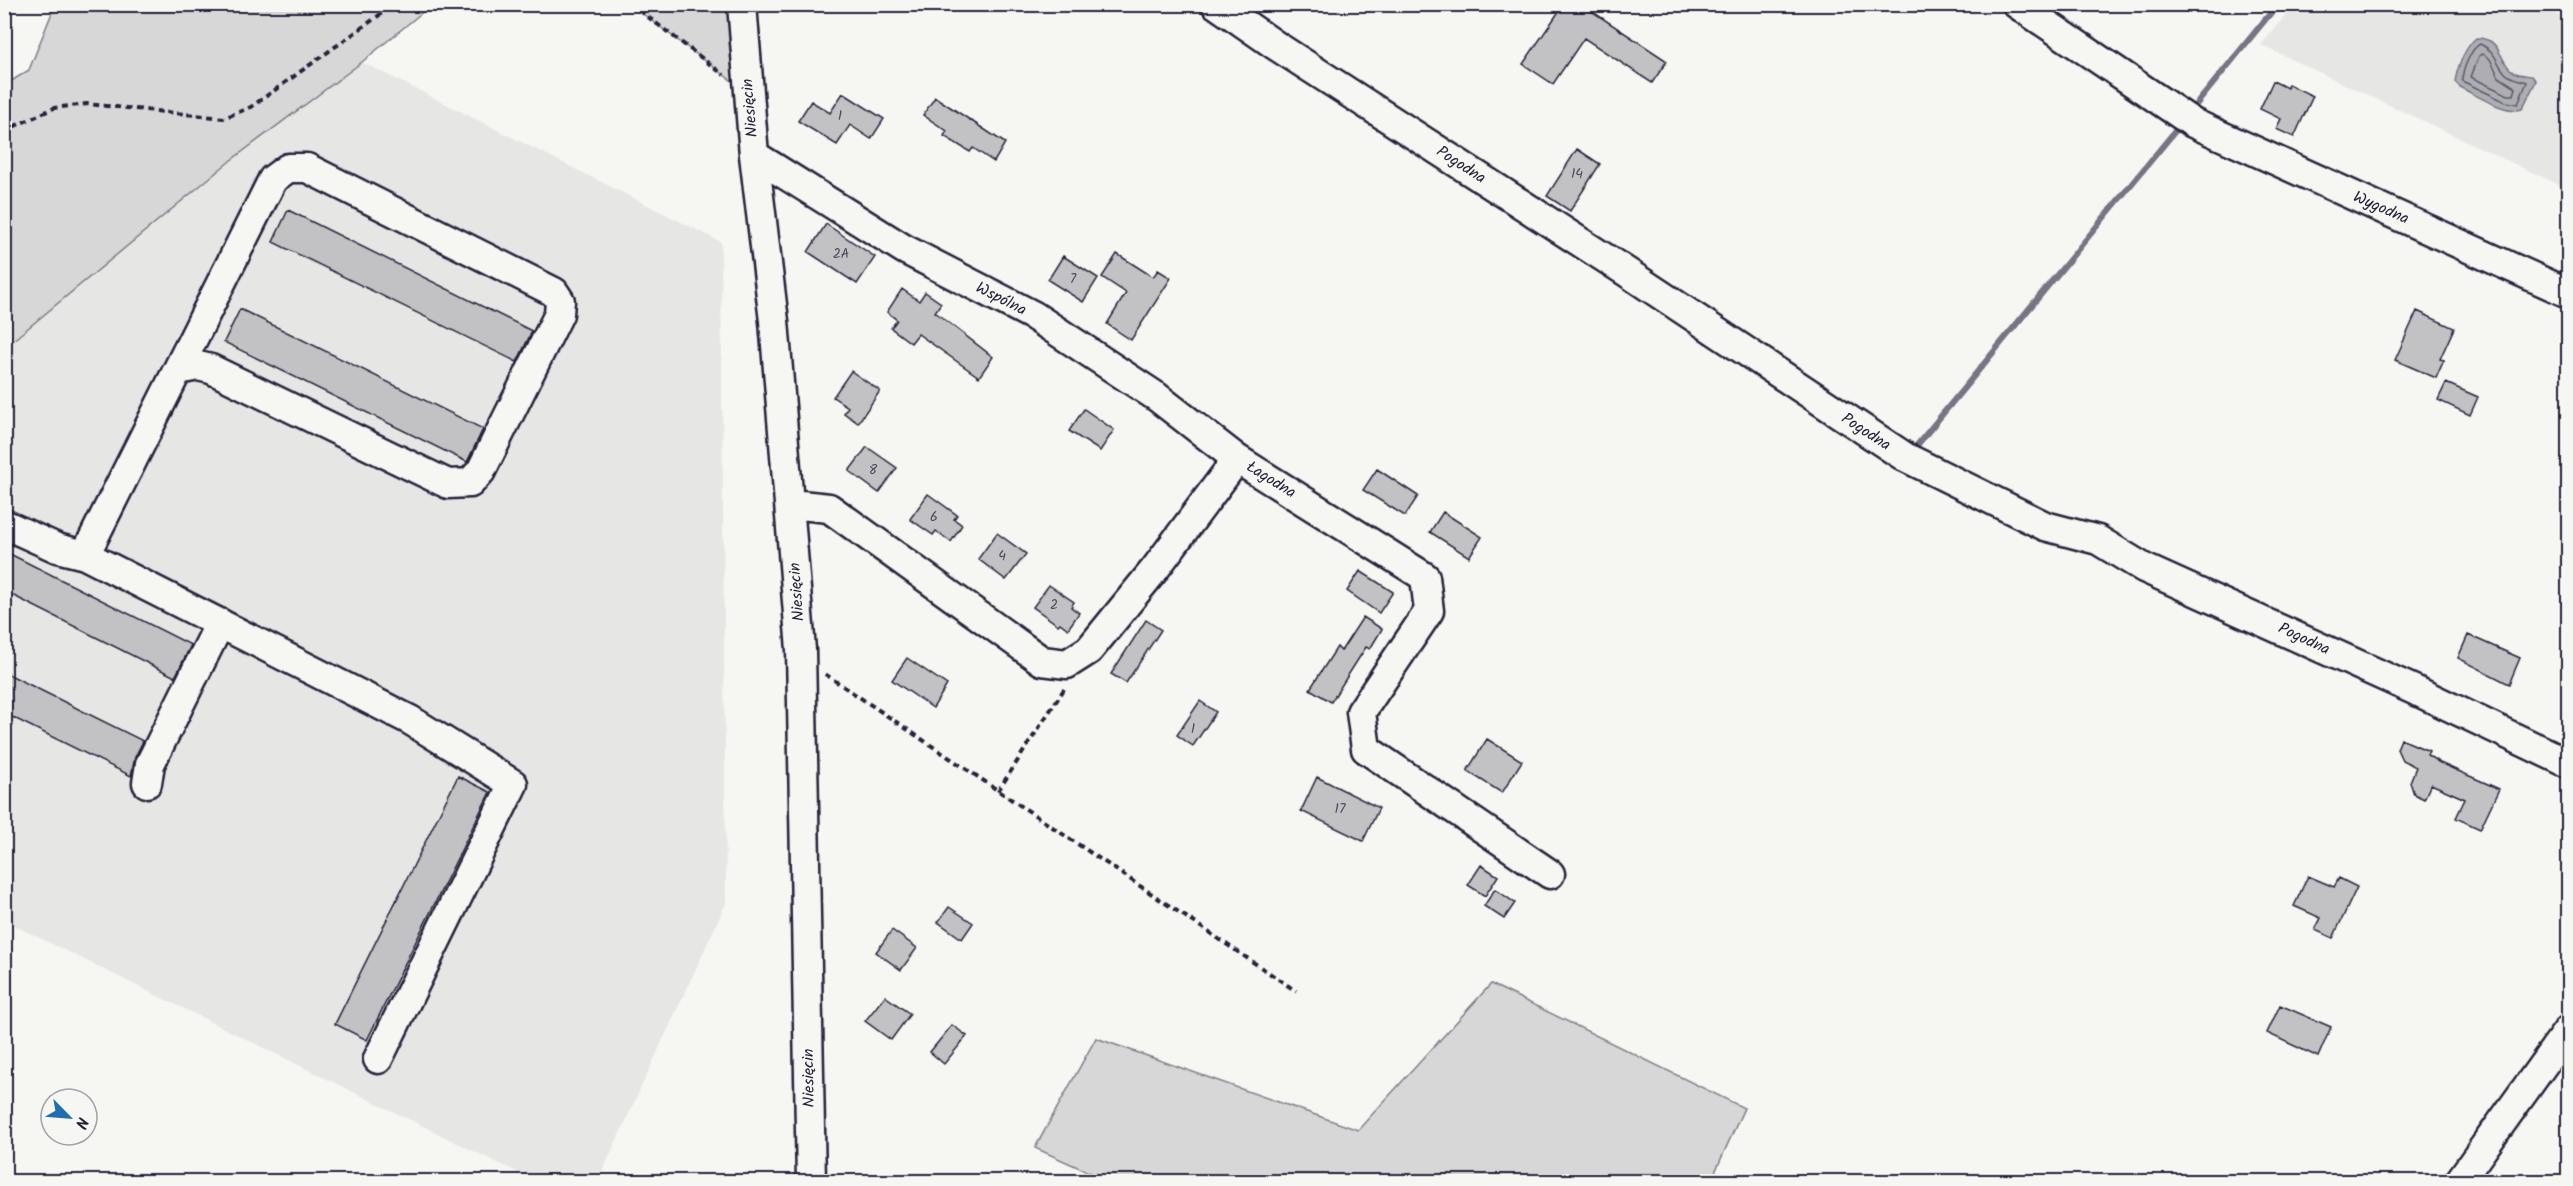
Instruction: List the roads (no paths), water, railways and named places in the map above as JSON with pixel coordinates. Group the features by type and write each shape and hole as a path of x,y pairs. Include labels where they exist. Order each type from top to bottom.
{"street":[{"name":"Niesięcin","path":"742,4 754,155 770,280 791,504 801,666 811,1182"},
{"name":"Pogodna","path":"1216,4 1284,51 1625,271 1905,457 2045,526 2098,540 2144,568 2413,689 2568,763"},
{"name":"Wygodna","path":"2017,4 2186,118 2568,293"},
{"name":"Wspólna","path":"754,155 903,249 1034,316 1157,397 1238,459"},
{"path":"85,555 177,370 273,179 288,168 307,168 554,292 560,301 559,314 481,471 470,483 448,484 211,369 198,366 177,370"},
{"name":"Łagodna","path":"791,504 829,508 1042,661 1067,664 1089,650 1155,569 1238,459 1425,577 1429,611 1361,712 1366,749 1550,874"},
{"path":"4,524 57,548 85,555 410,720 513,784 378,1059"},
{"path":"147,783 150,764 220,623"},
{"path":"2459,1182 2568,1030"}],"water":[{"path":"2476,38 2494,44 2512,71 2532,76 2536,81 2522,109 2507,109 2491,103 2461,88 2455,82 2462,58"}],"waterway":[{"path":"2190,112 2278,4"},
{"path":"1918,444 2180,125"}]}
